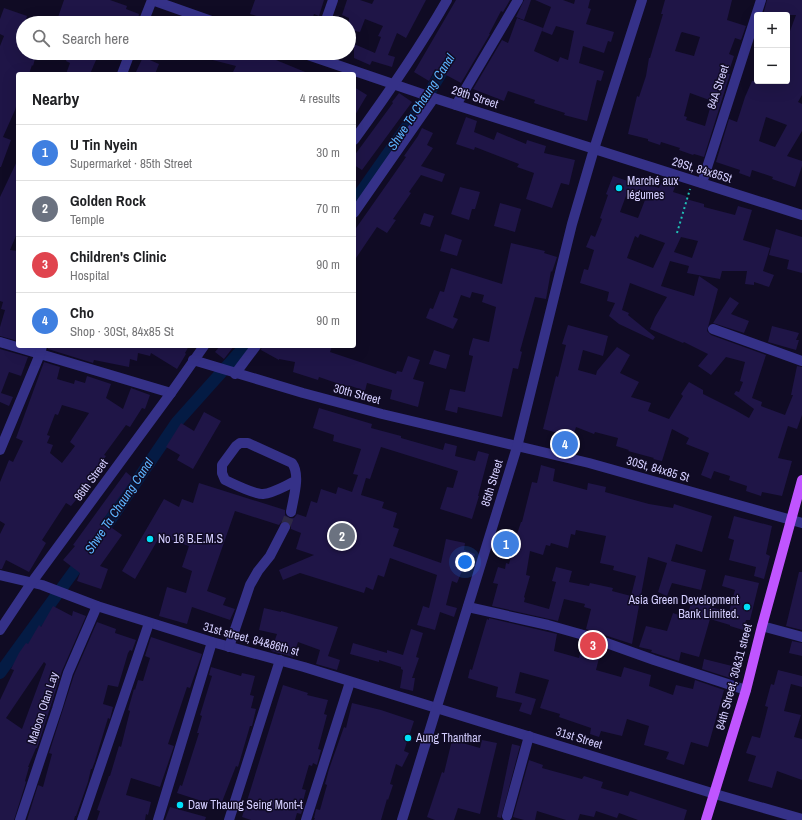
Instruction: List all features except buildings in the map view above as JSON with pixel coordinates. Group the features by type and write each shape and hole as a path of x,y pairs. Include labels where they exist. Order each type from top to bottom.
{"main road":[{"name":"84th Street, 30&31 street","path":"706,820 746,690 802,480"}],"street":[{"path":"146,16 152,0 178,4 203,16"},
{"path":"327,16 333,0"},
{"path":"356,137 394,85 432,27 447,0"},
{"path":"456,105 518,0"},
{"name":"85th Street","path":"402,820 517,447 572,224 594,149 642,0"},
{"name":"84A Street","path":"697,182 761,0"},
{"path":"123,72 127,60"},
{"name":"29th Street","path":"327,60 394,85 594,149"},
{"path":"356,210 434,98"},
{"name":"29St, 84x85St","path":"594,149 802,215"},
{"path":"712,329 802,361"},
{"path":"0,342 16,345"},
{"path":"31,348 41,350 171,393"},
{"name":"86th Street","path":"0,630 37,584 171,393 197,362 203,348"},
{"path":"232,373 254,348"},
{"path":"1,445 41,350"},
{"name":"30th Street","path":"197,362 367,410 517,447"},
{"path":"291,512 296,481 295,467 292,463 248,443 240,443 222,465 224,480 264,494 296,481"},
{"name":"30St, 84x85 St","path":"517,447 552,453 802,523"},
{"path":"229,646 250,585 258,571 270,556 286,528"},
{"path":"0,575 37,584"},
{"name":"31st street, 84&86th st","path":"37,584 149,623 280,660 436,708"},
{"name":"Maloon Otan Lay","path":"20,820 68,672 97,606"},
{"path":"468,607 548,625 746,690"},
{"path":"82,820 149,623"},
{"path":"762,626 802,636"},
{"path":"158,820 212,642"},
{"path":"229,820 280,660"},
{"path":"306,820 350,682"},
{"name":"31st Street","path":"436,708 715,794 802,819"},
{"path":"507,816 529,736"}],"path":[{"path":"677,233 697,182"}],"waterway":[{"name":"Shwe Ta Chaung Canal","path":"356,199 422,105 449,60"},
{"name":"Shwe Ta Chaung Canal","path":"98,538 177,422 243,348"},
{"name":"Shwe Ta Chaung Canal","path":"0,673 85,556"}],"tunnel":[{"path":"285,527 291,512"}],"place":[{"name":"Marché aux légumes","path":"619,188"},
{"name":"Cho","path":"565,444"},
{"name":"Golden Rock","path":"342,536"},
{"name":"No 16 B.E.M.S","path":"150,539"},
{"name":"U Tin Nyein","path":"506,544"},
{"name":"Asia Green Development Bank Limited.","path":"747,607"},
{"name":"Children's Clinic","path":"593,645"},
{"name":"Aung Thanthar","path":"408,738"},
{"name":"Daw Thaung Seing Mont-t","path":"180,805"}]}
